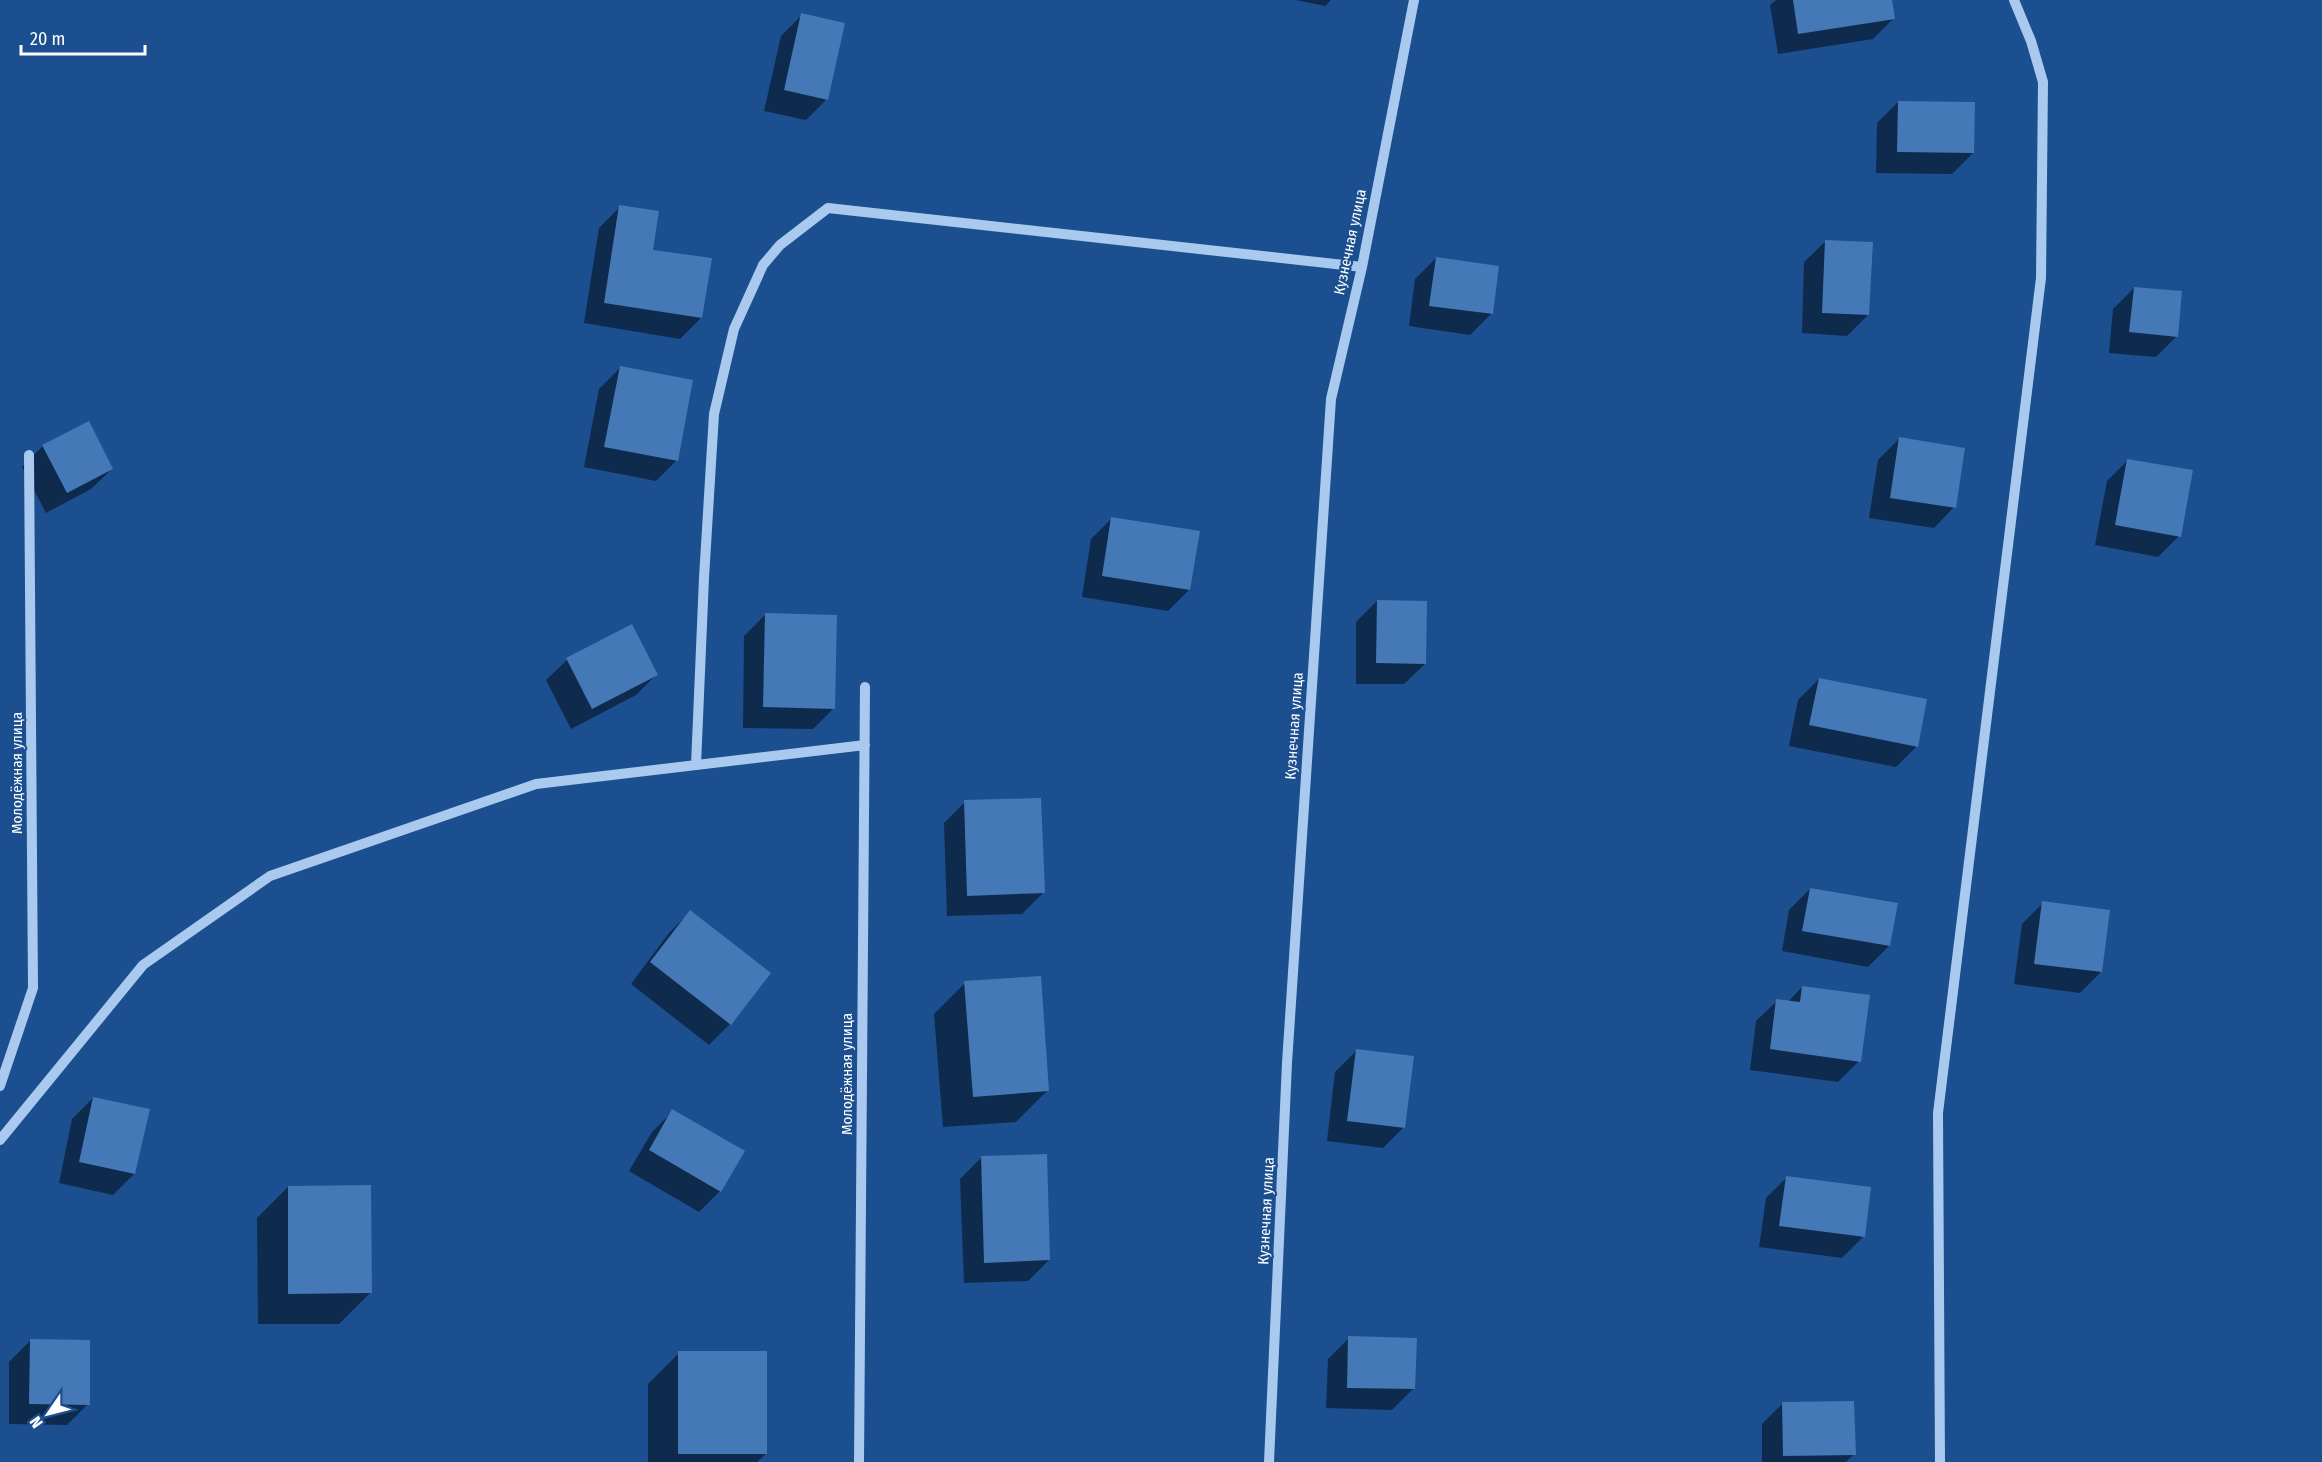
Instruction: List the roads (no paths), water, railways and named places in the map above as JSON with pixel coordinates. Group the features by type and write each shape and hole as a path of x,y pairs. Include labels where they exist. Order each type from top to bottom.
{"street":[{"name":"Кузнечная улица","path":"1269,1462 1287,1063 1331,399 1362,267 1414,0"},
{"path":"1940,1462 1938,1113 2041,278 2043,82 2031,41 2014,0"},
{"path":"696,765 714,414 726,361 734,329 763,265 780,245 828,208 1362,267"},
{"name":"Молодёжная улица","path":"0,1086 33,987 29,455"},
{"name":"Молодёжная улица","path":"859,1462 865,687"},
{"path":"0,1140 143,965 270,876 536,784 865,745"}]}
